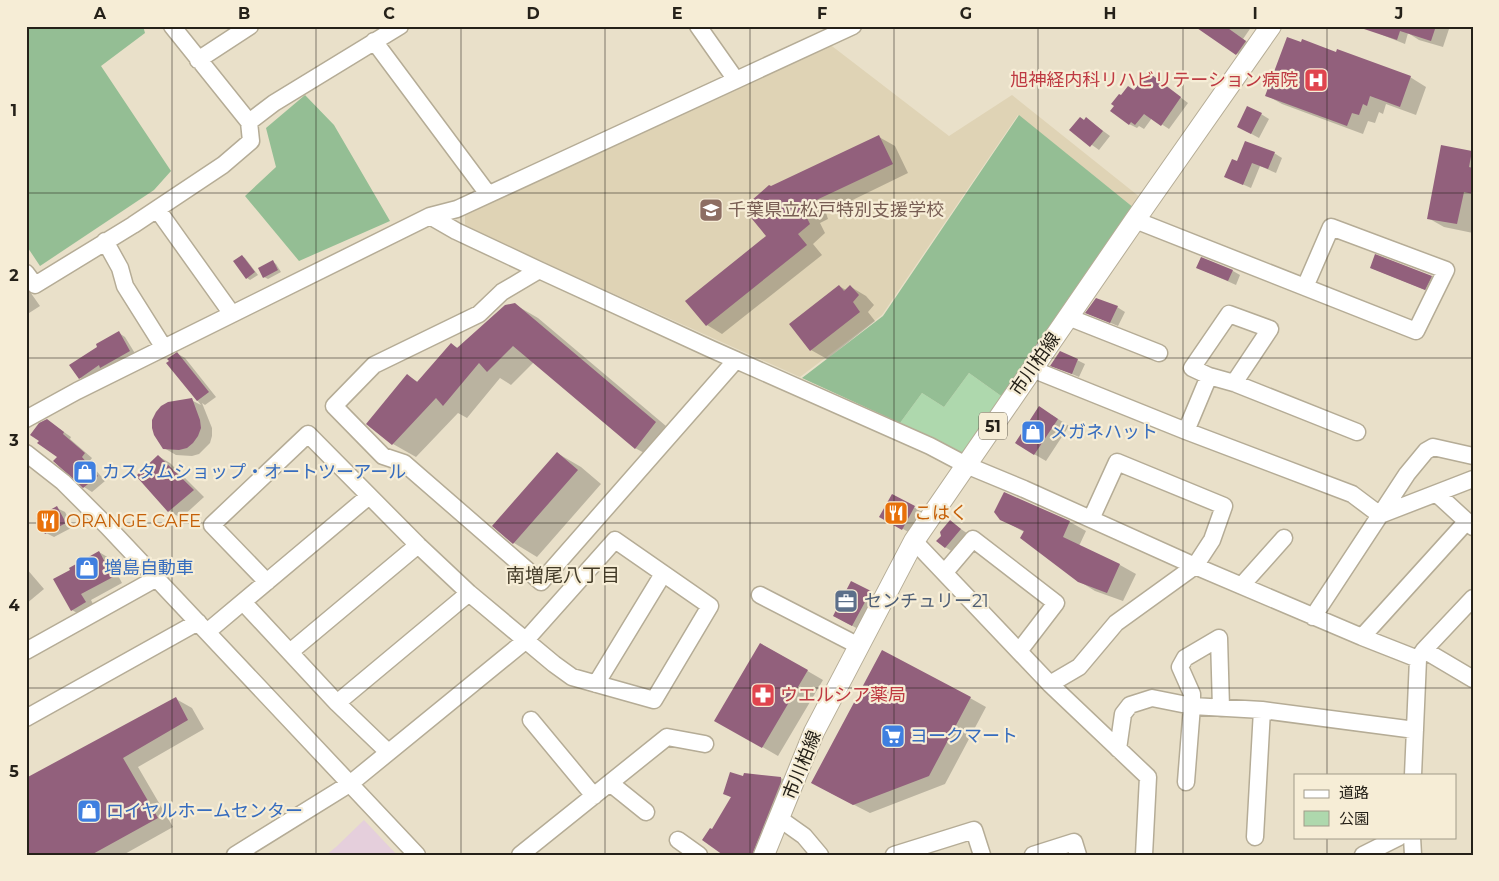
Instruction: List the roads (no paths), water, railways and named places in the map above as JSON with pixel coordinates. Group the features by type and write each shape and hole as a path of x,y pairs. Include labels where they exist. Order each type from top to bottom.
{"main road":[{"name":"市川柏線","path":"764,855 814,732 914,541 1271,26"}],"street":[{"path":"26,272 35,285 224,166 251,141 249,122 172,26"},
{"path":"198,60 250,26"},
{"path":"249,122 274,103 400,26"},
{"path":"698,26 736,80"},
{"path":"26,419 77,391 430,216 457,209 853,26"},
{"path":"374,41 488,194"},
{"path":"157,209 232,314"},
{"path":"430,216 456,231 539,270 930,446 966,465 1194,566 1362,637 1421,654 1473,679"},
{"path":"1135,220 1305,287 1416,330 1446,270 1331,227 1305,287"},
{"path":"105,241 120,268 125,286 164,348"},
{"path":"539,270 502,292 479,314 374,365 334,406 383,456 404,462 540,582 736,360"},
{"path":"1234,383 1270,329 1228,314 1192,368 1357,432"},
{"path":"1068,317 1158,353"},
{"path":"1032,369 1186,431 1352,494 1380,515"},
{"path":"1186,431 1209,376"},
{"path":"235,855 351,783 526,641 615,540 710,606 654,700 572,677 526,641 469,593 418,545 308,434 212,524 267,582"},
{"path":"1313,616 1407,474 1426,451 1433,447 1473,456"},
{"path":"26,453 63,482 157,578 417,855"},
{"path":"1050,684 1078,667 1116,623 1194,566 1212,540 1224,506 1117,462 1091,519"},
{"path":"1380,515 1473,479"},
{"path":"1362,637 1470,524 1437,494"},
{"path":"26,718 203,627 243,602 369,496"},
{"path":"1242,585 1284,538"},
{"path":"945,572 972,539 1056,603 1020,650"},
{"path":"914,541 1020,650 1050,684 1148,777 1144,855"},
{"path":"290,652 418,545"},
{"path":"596,684 662,574"},
{"path":"26,651 157,578"},
{"path":"337,703 469,593"},
{"path":"760,595 859,646"},
{"path":"1413,774 1421,654 1473,598"},
{"path":"243,602 337,703 388,752"},
{"path":"1186,782 1192,694 1180,667 1185,658 1219,638 1221,708"},
{"path":"1118,749 1123,714 1130,705 1152,698 1192,706 1262,710 1415,730"},
{"path":"1255,837 1262,710"},
{"path":"530,720 594,796"},
{"path":"520,855 667,738 705,744"},
{"path":"610,783 646,812"},
{"path":"780,819 804,836 820,855"},
{"path":"894,855 974,830 982,855"},
{"path":"1363,855 1397,838"},
{"path":"1412,838 1413,855"},
{"path":"678,840 698,855"},
{"path":"1033,855 1074,842 1078,855"}],"place":[{"name":"旭神経内科リハビリテーション病院","path":"1316,80"},
{"name":"千葉県立松戸特別支援学校","path":"711,210"},
{"name":"メガネハット","path":"1033,432"},
{"name":"カスタムショップ・オートツーアール","path":"85,472"},
{"name":"こはく","path":"896,513"},
{"name":"ORANGE CAFE","path":"48,521"},
{"name":"増島自動車","path":"87,568"},
{"name":"センチュリー21","path":"846,601"},
{"name":"ウエルシア薬局","path":"763,695"},
{"name":"ヨークマート","path":"893,736"},
{"name":"ロイヤルホームセンター","path":"89,811"}],"district":[{"name":"南増尾八丁目","path":"563,575"}]}
